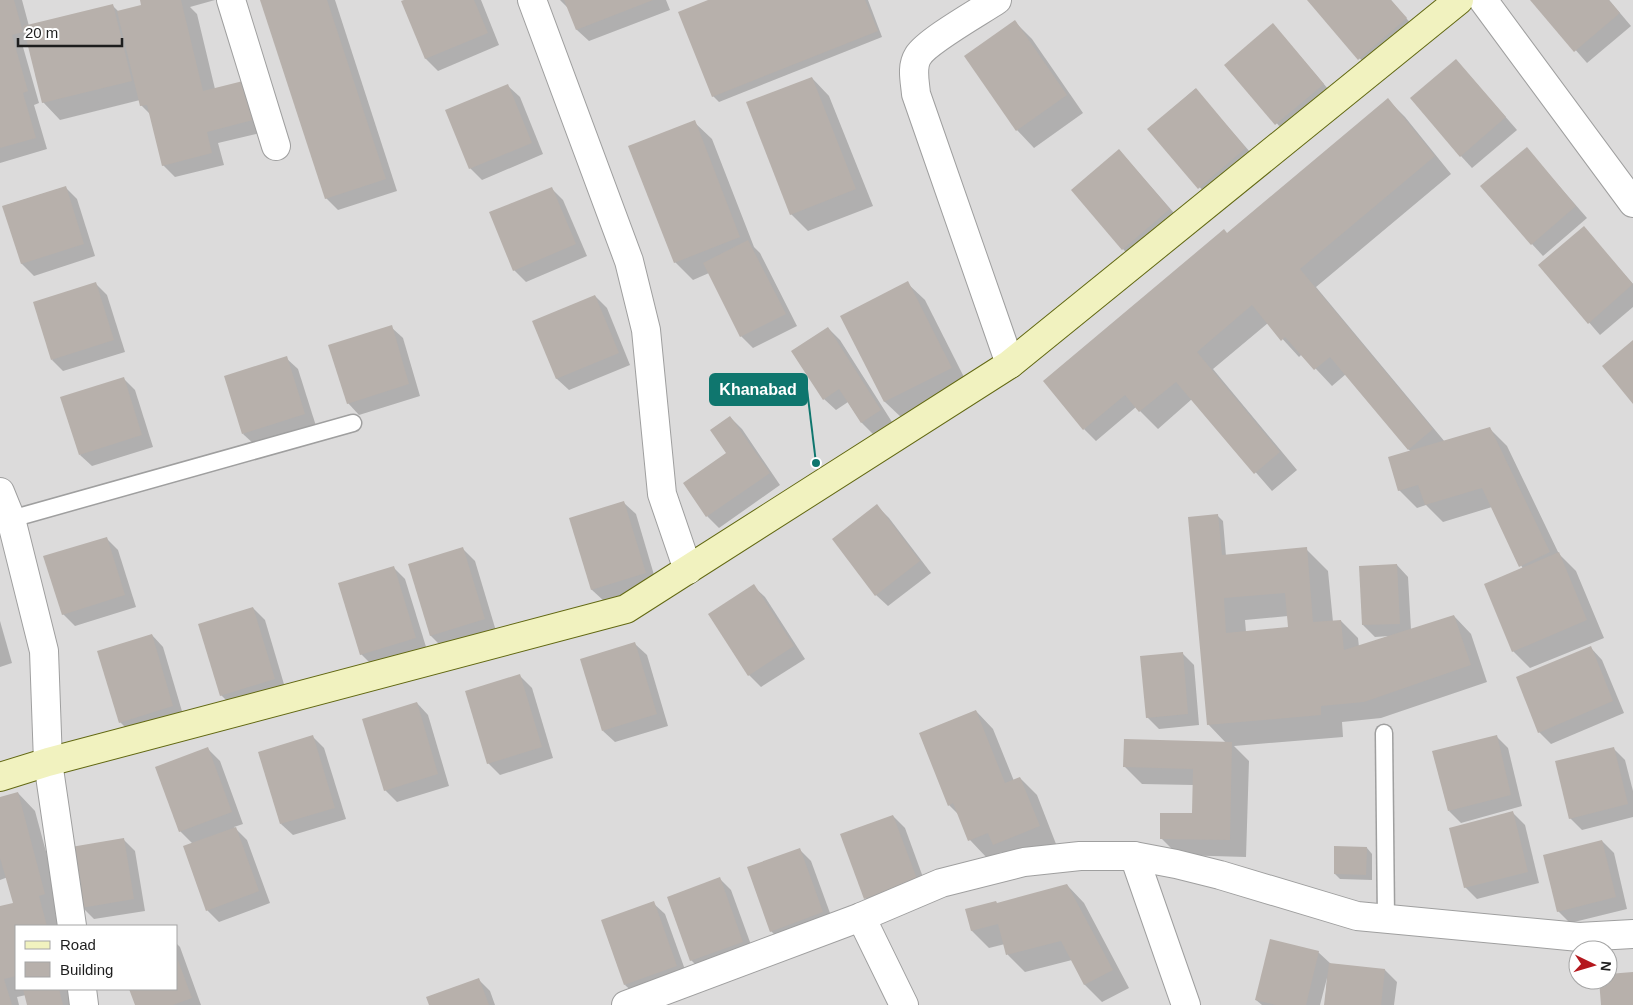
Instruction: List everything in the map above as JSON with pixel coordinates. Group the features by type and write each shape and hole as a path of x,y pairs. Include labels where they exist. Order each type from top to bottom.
{"street":[{"path":"231,0 276,146"},
{"path":"532,0 629,260 646,330 662,494 688,570"},
{"path":"997,0 918,55 913,72 916,94 1010,364"},
{"path":"0,777 48,762 626,609 1010,364 1459,0"},
{"path":"1483,0 1633,203"},
{"path":"0,492 11,520 44,651 48,762 72,925"},
{"path":"626,1005 861,917 941,884 1024,862 1080,856 1134,856 1220,875 1357,916 1579,937 1633,934"},
{"path":"1134,856 1186,1005"},
{"path":"861,917 904,1005"},
{"path":"82,990 84,1005"}],"lane":[{"path":"11,520 353,423"},
{"path":"1384,733 1386,919"}],"shaded area":[{"path":"0,0 1633,0 1633,1005 0,1005"}],"building":[{"path":"0,0 14,0 23,32 12,35 28,91 23,93 36,138 0,148"},
{"path":"140,0 181,0 203,91 243,81 253,120 207,132 212,153 162,166 147,105 140,106 117,11 141,5"},
{"path":"260,0 327,0 386,179 325,199"},
{"path":"474,0 488,33 425,59 401,1"},
{"path":"564,0 653,0 576,30"},
{"path":"708,0 865,0 878,31 712,97 678,12"},
{"path":"1307,0 1391,0 1407,18 1358,60"},
{"path":"1530,0 1609,0 1620,13 1574,52"},
{"path":"113,4 132,81 42,103 23,26"},
{"path":"1015,20 1067,95 1016,131 964,56"},
{"path":"1273,23 1324,84 1275,125 1224,65"},
{"path":"1456,59 1506,117 1460,157 1410,98"},
{"path":"812,77 856,189 790,215 746,102"},
{"path":"508,84 532,143 469,169 445,110"},
{"path":"1196,88 1246,148 1198,189 1147,129"},
{"path":"1388,98 1435,156 1300,269 1433,429 1408,450 1330,357 1314,370 1285,337 1281,341 1252,305 1197,352 1280,452 1254,474 1176,382 1139,412 1125,395 1083,430 1043,381 1224,229 1227,233"},
{"path":"695,120 740,237 674,263 628,146"},
{"path":"1527,147 1576,206 1531,245 1480,186"},
{"path":"1119,149 1170,209 1122,250 1071,190"},
{"path":"66,186 84,244 21,264 2,206"},
{"path":"552,187 576,244 513,271 489,212"},
{"path":"1584,226 1633,284 1588,324 1538,265"},
{"path":"748,240 786,314 740,337 703,263"},
{"path":"908,281 952,368 884,402 840,316"},
{"path":"96,282 114,340 51,360 33,302"},
{"path":"595,295 619,353 556,379 532,321"},
{"path":"392,325 409,384 347,404 328,345"},
{"path":"828,327 881,410 861,423 839,389 823,400 791,351"},
{"path":"1633,340 1633,404 1602,366"},
{"path":"287,356 305,414 242,434 224,376"},
{"path":"124,377 142,435 79,455 60,397"},
{"path":"730,416 770,473 706,517 683,483 726,453 710,430"},
{"path":"1490,427 1550,552 1519,567 1482,488 1425,505 1418,485 1398,491 1388,457"},
{"path":"624,501 646,573 591,590 569,518"},
{"path":"877,504 920,561 875,596 832,539"},
{"path":"1218,514 1222,555 1307,547 1313,622 1341,620 1344,650 1454,615 1471,665 1364,702 1321,706 1321,715 1207,725 1188,517","holes":["1285,593 1288,627 1226,633 1224,598"]},
{"path":"107,537 125,595 62,615 43,556"},
{"path":"463,547 485,619 430,636 408,564"},
{"path":"1559,552 1587,620 1512,652 1484,584"},
{"path":"1397,564 1400,624 1362,625 1359,566"},
{"path":"394,566 416,638 360,655 338,583"},
{"path":"754,584 794,646 748,676 708,614"},
{"path":"253,607 275,679 220,696 198,624"},
{"path":"152,634 173,706 119,723 97,651"},
{"path":"635,642 657,714 602,731 580,659"},
{"path":"1591,646 1613,701 1538,733 1516,677"},
{"path":"1183,652 1188,714 1146,718 1140,656"},
{"path":"520,674 542,747 487,764 465,691"},
{"path":"417,702 438,774 384,791 362,719"},
{"path":"976,710 1005,783 1020,777 1040,826 993,845 988,833 968,841 953,803 948,806 919,733"},
{"path":"313,735 335,808 280,824 258,752"},
{"path":"1497,735 1511,795 1448,811 1432,751"},
{"path":"1124,739 1232,742 1230,840 1160,839 1160,813 1192,813 1193,769 1123,767"},
{"path":"208,747 232,812 179,832 155,767"},
{"path":"1614,747 1628,804 1569,819 1555,761"},
{"path":"18,792 45,894 39,896 47,925 15,925 15,976 4,979 12,1005 0,1005 0,906 13,903 0,858 0,797"},
{"path":"1513,811 1528,872 1464,888 1449,828"},
{"path":"893,815 917,879 864,899 840,834"},
{"path":"236,827 259,891 206,911 183,846"},
{"path":"124,838 134,899 81,908 71,847"},
{"path":"1602,840 1616,897 1557,912 1543,855"},
{"path":"1334,846 1367,847 1366,875 1334,874"},
{"path":"800,848 823,912 770,932 747,867"},
{"path":"720,877 743,942 690,961 667,897"},
{"path":"1067,884 1113,970 1084,985 1061,941 1006,955 998,924 971,931 965,909 996,901 997,903"},
{"path":"654,901 677,966 624,985 601,920"},
{"path":"1270,939 1319,951 1306,1005 1276,1005 1255,1000"},
{"path":"178,960 192,998 173,1005 135,1005 129,990 178,990"},
{"path":"1329,963 1385,969 1381,1005 1324,1005"},
{"path":"1633,972 1633,1005 1601,1005 1600,990 1618,990 1618,973"},
{"path":"479,978 489,1005 429,1005 426,997"},
{"path":"23,990 59,990 63,1005 27,1005"}],"place":[{"name":"Khanabad","path":"816,463"}]}
